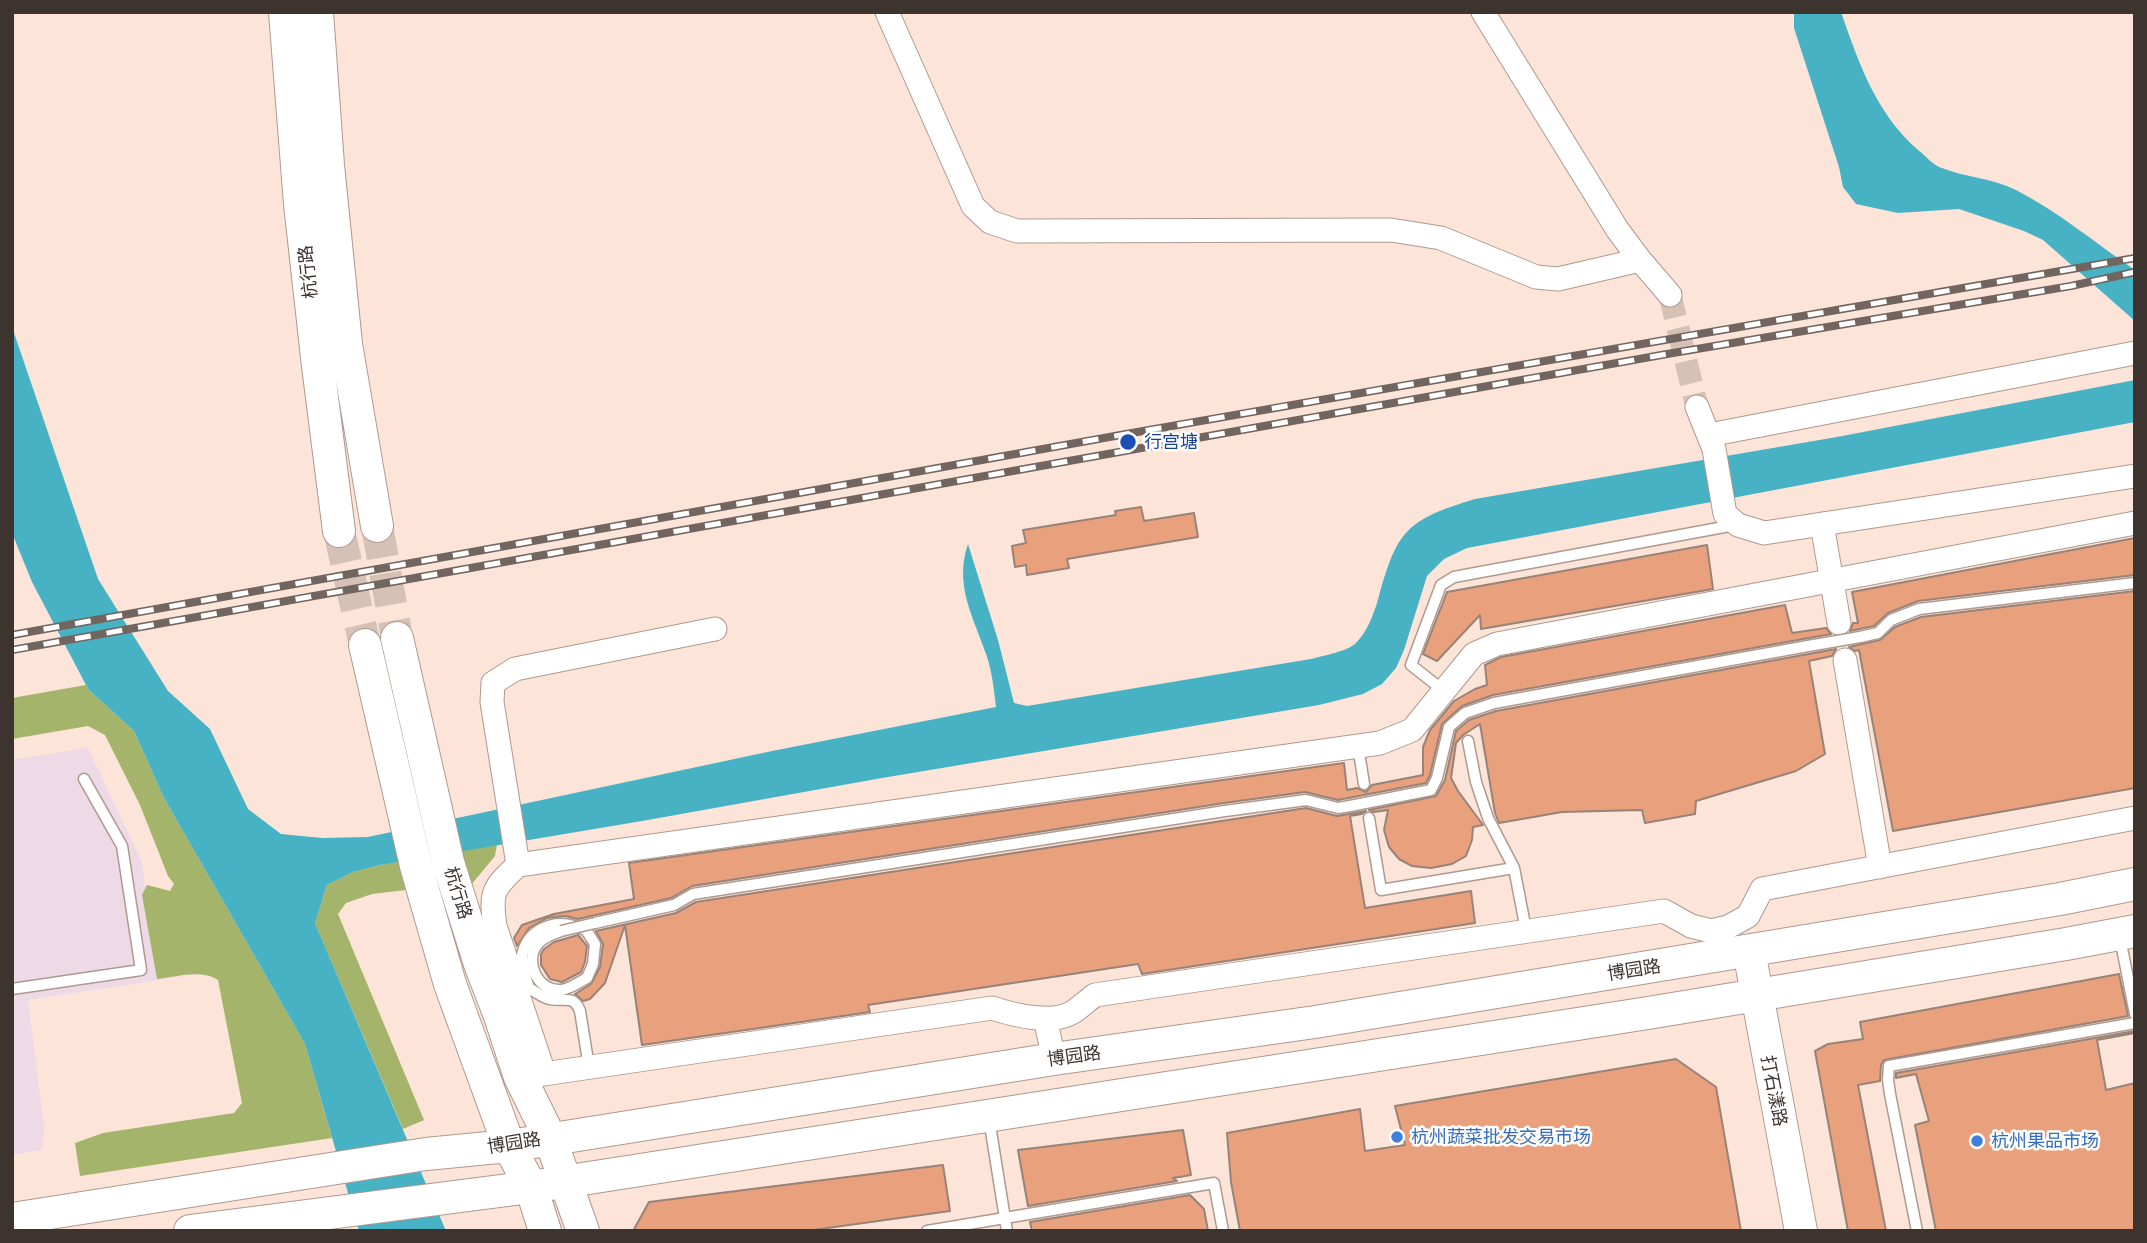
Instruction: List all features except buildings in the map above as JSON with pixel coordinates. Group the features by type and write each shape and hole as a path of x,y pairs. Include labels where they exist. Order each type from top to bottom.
{"main road":[{"name":"杭行路","path":"285,12 300,204 339,531"},
{"name":"杭行路","path":"317,12 328,165 346,344 377,526"},
{"name":"杭行路","path":"397,638 448,862 480,964 500,1016 532,1075 550,1138 583,1231"},
{"name":"杭行路","path":"365,645 416,866 450,984 509,1146 531,1187 545,1231"},
{"name":"博园路","path":"12,1219 426,1154 509,1146 1054,1059 1315,1022 1727,946 2060,899 2135,884"},
{"path":"190,1231 531,1187 1756,996 2127,932"},
{"name":"打石漾路","path":"1727,946 1756,996 1801,1231"}],"street":[{"path":"887,12 973,206 990,222 1017,231 1391,230 1441,238 1535,277 1558,279 1640,260"},
{"path":"1483,12 1616,229 1670,295"},
{"path":"1711,442 2135,353"},
{"path":"1697,407 1711,442 1732,519 1764,533 2135,476"},
{"path":"517,856 1380,743 1412,730 1452,688 1474,654 1497,645 2135,523"},
{"path":"1822,524 1839,623"},
{"path":"715,629 515,669 493,683 492,702 517,856 498,883 492,902 495,926 532,1075 992,1008 1021,1017 1045,1018 1070,1014 1095,995 1664,911 1727,946 1728,927 1748,916 1762,889 2135,818"},
{"path":"1845,660 1880,867"},
{"path":"1045,1018 1054,1059"}],"lane":[{"path":"1452,688 1410,665 1441,584 1454,577 1732,519"},
{"path":"589,1067 580,1011 576,1003 573,1000 549,999 539,994 529,988 525,974 522,958 526,943 533,933 551,925 568,924 585,930 595,944 593,964 587,978 560,990 545,986 536,976 531,960 537,945 550,935 561,932 595,923 674,905 693,894 1306,800 1338,808 1431,790 1437,778 1449,727 1465,713 1494,703 1860,637 1878,633 1891,620 1919,609 2135,583"},
{"path":"1468,741 1476,782 1488,818 1514,868 1526,930"},
{"path":"1358,746 1364,783"},
{"path":"12,989 141,970 122,846 83,779"},
{"path":"1369,818 1381,890 1514,868"},
{"path":"2127,932 2135,1014"},
{"path":"1917,1231 1889,1094 1889,1066 2135,1023"},
{"path":"989,1116 1007,1231"},
{"path":"927,1231 1214,1183 1223,1231"}],"shaded area":[{"path":"88,748 142,862 157,979 199,974 28,1000 44,1128 42,1150 12,1155 12,760"}],"green space":[{"path":"86,685 134,731 164,798 305,1044 332,1138 80,1176 75,1143 103,1133 234,1113 242,1103 218,980 196,974 157,979 142,895 147,885 170,891 174,884 168,876 140,805 105,735 88,726 12,739 12,698"},
{"path":"497,844 495,856 466,891 431,887 372,894 346,903 338,914 424,1120 403,1129 315,923 327,885 353,872 380,865"}],"water":[{"path":"1794,12 1841,12 1862,69 1880,104 1903,136 1933,163 2016,190 2062,218 2135,270 2135,321 2043,240 2024,231 1959,209 1898,213 1856,204 1843,187 1794,28"},
{"path":"12,327 98,579 168,691 210,729 248,809 281,834 322,838 368,837 772,751 996,707 990,667 964,587 964,559 968,544 998,640 1014,703 1027,706 1311,659 1347,648 1356,643 1367,628 1391,558 1408,531 1433,514 1475,499 1837,437 2135,380 2135,422 1467,548 1444,559 1427,576 1396,668 1382,684 1363,694 1319,705 882,778 380,865 353,872 327,885 315,923 446,1231 359,1231 305,1044 164,798 134,731 86,685 32,582 12,533"}],"tunnel":[{"path":"1670,295 1697,407"},
{"path":"377,526 397,638"},
{"path":"339,531 365,645"}],"railway":[{"path":"12,635 1126,434 2135,258"},
{"path":"12,650 1667,354 2071,286 2135,272"}],"place":[{"name":"行宫塘","path":"1128,442"},
{"name":"杭州蔬菜批发交易市场","path":"1397,1137"},
{"name":"杭州果品市场","path":"1977,1141"}]}
